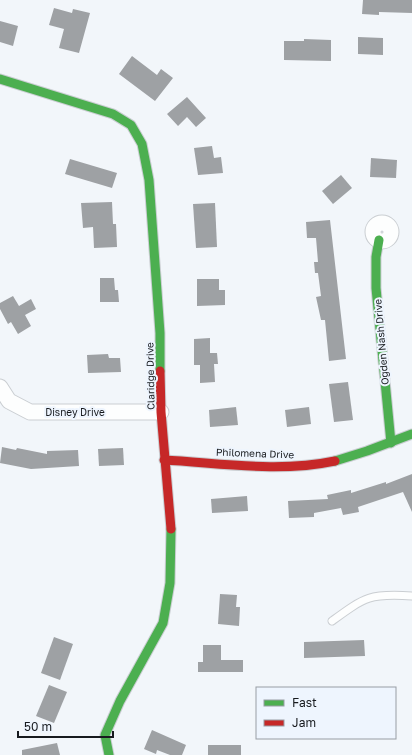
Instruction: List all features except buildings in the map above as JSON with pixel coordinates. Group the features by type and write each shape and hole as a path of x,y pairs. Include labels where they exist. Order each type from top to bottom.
{"street":[{"name":"Claridge Drive","path":"0,79 113,114 131,125 142,144 149,180 160,325 161,412 171,533 170,583 163,623 120,701 105,735 109,755"},
{"name":"Ogden Nash Drive","path":"379,240 376,257 376,288 390,443"},
{"name":"Disney Drive","path":"0,387 10,400 30,412 161,412"},
{"name":"Philomena Drive","path":"164,460 290,468 326,463 378,448 412,434"}],"lane":[{"path":"332,621 360,601 375,596 412,596"}],"traffic: fast":[{"path":"0,79 113,114 131,125 142,144 149,180 160,333 160,371"},
{"path":"379,240 376,257 376,288 391,443"},
{"path":"335,461 412,434"},
{"path":"109,755 105,735 120,701 163,623 170,583 171,529"}],"traffic: jam":[{"path":"160,371 161,412 171,529"},
{"path":"164,460 271,467 314,465 335,461"}]}
